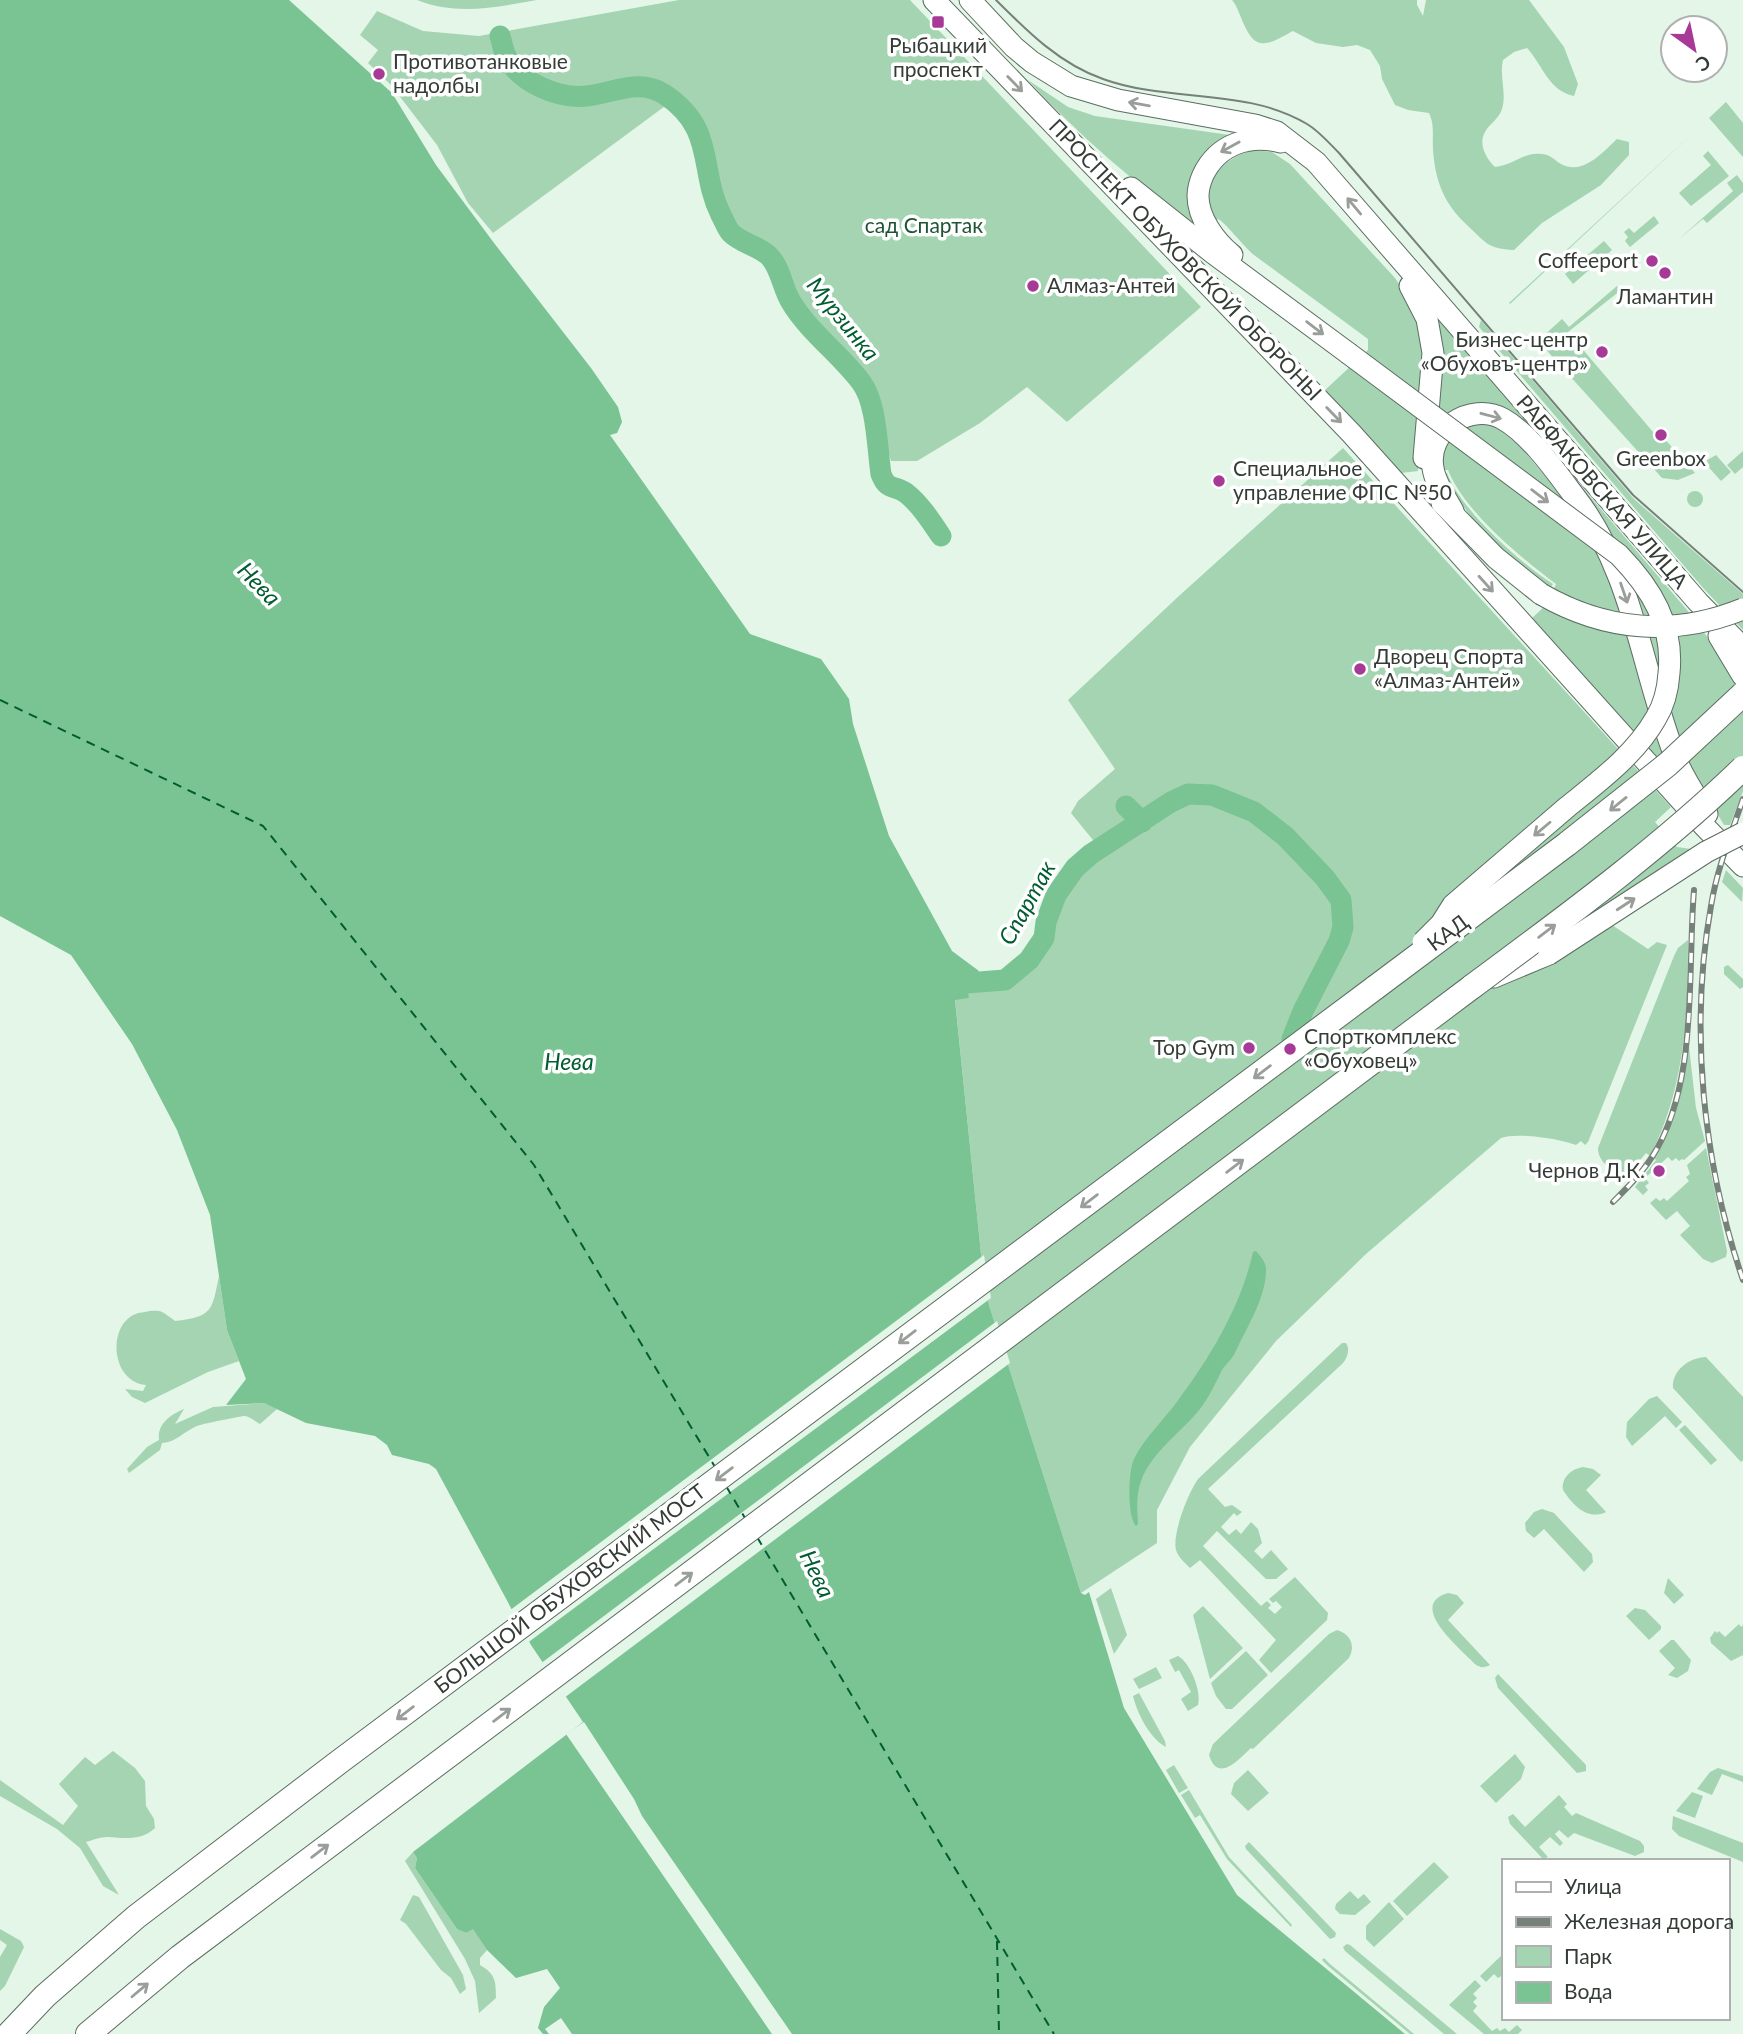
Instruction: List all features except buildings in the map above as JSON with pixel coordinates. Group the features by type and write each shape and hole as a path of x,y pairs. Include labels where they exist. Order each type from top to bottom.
{"highway":[{"name":"КАД","path":"1143,1160 1567,844 1668,764 1743,694"},
{"path":"88,2034 225,1924 1613,881 1743,768"},
{"name":"БОЛЬШОЙ ОБУХОВСКИЙ МОСТ","path":"9,2034 90,1955 147,1908 1143,1160"}],"main road":[{"name":"ПРОСПЕКТ ОБУХОВСКОЙ ОБОРОНЫ","path":"934,0 1351,433 1704,827 1743,866"},
{"name":"РАБФАКОВСКАЯ УЛИЦА","path":"970,0 1014,47 1057,79 1071,86 1118,100 1255,125 1278,132 1316,162 1698,602 1743,648"},
{"path":"1049,119 1104,162 1142,199 1619,555 1637,574 1660,608 1669,637 1671,660 1661,709 1646,733 1606,774 1453,905 1441,924 1376,987"},
{"path":"1283,304 1265,281 1222,246 1202,214 1199,185 1215,156 1241,141 1268,139 1282,143 1316,162"},
{"path":"1391,250 1424,309 1431,334 1432,365 1424,465 1432,489 1441,502 1496,558 1541,594 1558,604 1597,619 1645,627 1698,624 1743,609"},
{"path":"1452,512 1433,467 1437,441 1445,429 1467,415 1485,413 1503,418 1528,440 1594,522 1624,594 1678,764 1693,792 1743,866"},
{"path":"1698,602 1743,676"},
{"path":"1473,986 1549,954 1706,852 1743,833"}],"green space":[{"path":"417,0 537,0 462,9"},
{"name":"сад Спартак","path":"679,0 910,0 1201,307 1067,422 1027,387 980,423 917,461 891,461 869,383 854,361 799,307 779,262 771,251 727,221 706,139 699,124 676,98 493,233 468,203 437,145 391,85 368,63 378,50 360,35 377,11 423,31 479,36"},
{"path":"1232,0 1417,0 1423,16 1426,0 1529,0 1564,47 1578,84 1574,96 1558,89 1527,48 1514,52 1503,60 1502,109 1485,132 1482,141 1489,159 1495,167 1529,155 1544,154 1561,164 1577,167 1592,161 1617,139 1629,142 1629,155 1601,185 1542,223 1514,250 1493,246 1460,218 1442,191 1434,161 1433,126 1429,113 1395,105 1382,79 1380,66 1370,50 1357,45 1343,47 1316,43 1293,31 1273,41 1259,43 1249,34"},
{"path":"1028,80 1068,107 1095,116 1237,136 1189,189 1188,209 1197,229 1109,159 1067,121"},
{"path":"1726,102 1743,123 1743,157 1709,118"},
{"path":"1693,133 1510,304 1509,303"},
{"path":"1255,150 1272,152 1290,164 1395,278 1407,295 1425,336 1418,471 1401,473 1324,391 1368,350 1368,339 1254,255 1221,221 1218,219 1215,222 1209,212 1206,204 1207,192 1215,175 1221,167 1237,156"},
{"path":"1708,151 1729,176 1691,206 1679,193 1711,165 1703,156"},
{"path":"1737,175 1743,183 1743,192 1707,223 1703,219 1679,239 1733,191 1727,183"},
{"path":"1654,216 1659,223 1630,247 1625,241 1628,237 1624,232 1629,228 1634,233"},
{"path":"1604,241 1612,250 1573,284 1565,274"},
{"path":"1617,286 1621,290 1568,332 1659,439 1662,436 1695,473 1678,480 1662,478 1540,343 1540,339 1562,319 1569,327"},
{"path":"1436,316 1687,610 1726,662 1743,690 1743,791 1730,825 1724,825 1692,771 1603,520 1586,495 1562,464 1489,404 1473,404 1460,408 1435,425"},
{"path":"1481,320 1634,499 1743,594 1743,630 1704,589 1484,333 1479,327"},
{"path":"1483,423 1496,427 1518,444 1571,507 1600,554 1680,786 1531,619 1547,604 1556,584 1495,533 1467,501 1448,470 1442,470 1441,449 1464,427"},
{"name":"Спорткомплекс «Обуховец»","path":"1343,448 1671,807 1655,822 1677,847 1691,849 1694,853 1603,919 1648,949 1657,942 1667,945 1588,1142 1585,1145 1581,1141 1576,1145 1538,1137 1501,1138 1366,1254 1276,1341 1190,1447 1157,1510 1157,1543 1081,1593 989,1305 981,1254 955,999 968,998 966,987 1000,976 1017,964 1031,946 1071,874 1101,850 1071,813 1078,801 1115,769 1068,700"},
{"path":"1743,451 1743,467 1735,474 1727,465"},
{"path":"1716,455 1731,472 1721,481 1704,462"},
{"path":"1444,472 1478,519 1524,563 1553,584 1551,587 1520,565 1489,537 1462,505"},
{"path":"1692,491 1698,491 1703,499 1701,505 1692,507 1687,502 1687,496"},
{"path":"1726,870 1743,888 1742,902 1722,882"},
{"path":"1688,940 1685,1024 1671,1104 1650,1156 1646,1153 1625,1178 1604,1162 1598,1148 1674,956 1678,948"},
{"path":"1728,965 1743,979 1743,987 1740,989 1724,974 1724,967"},
{"path":"1686,1047 1689,1047 1696,1108 1705,1141 1684,1160 1679,1161 1676,1158 1672,1161 1668,1157 1645,1178 1649,1183 1645,1186 1648,1190 1643,1195 1635,1187 1656,1160 1654,1158 1672,1118"},
{"path":"1706,1148 1727,1251 1726,1257 1712,1263 1703,1259 1680,1235 1690,1226 1677,1211 1666,1220 1650,1203 1656,1198 1660,1201 1664,1198 1667,1201 1689,1181 1686,1177 1690,1174 1687,1165"},
{"path":"219,1276 227,1330 239,1361 208,1372 145,1403 132,1397 125,1389 143,1391 146,1385 133,1381 124,1373 119,1361 118,1335 123,1324 132,1316 149,1311 162,1312 175,1321 204,1314 215,1297"},
{"path":"1342,1343 1346,1343 1348,1350 1343,1363 1208,1489 1225,1507 1232,1505 1242,1512 1237,1516 1234,1513 1221,1527 1229,1535 1236,1529 1241,1534 1251,1522 1258,1529 1262,1543 1254,1551 1262,1559 1271,1550 1288,1569 1276,1579 1266,1579 1217,1531 1203,1546 1261,1606 1267,1601 1271,1605 1268,1608 1275,1614 1282,1607 1269,1599 1295,1577 1328,1613 1327,1620 1271,1673 1259,1660 1276,1640 1200,1560 1190,1568 1184,1562 1176,1550 1176,1534 1186,1503 1198,1479"},
{"path":"1706,1357 1743,1397 1741,1462 1673,1388 1675,1376 1683,1366 1694,1359"},
{"path":"1657,1396 1682,1422 1676,1428 1665,1416 1632,1446 1626,1437 1627,1422 1649,1399"},
{"path":"264,1403 277,1409 260,1424 245,1416 197,1426 172,1441 162,1443 160,1450 129,1473 127,1469 147,1447 159,1440 162,1425 179,1411 184,1409 175,1424 213,1407"},
{"path":"1685,1425 1717,1460 1711,1465 1679,1430"},
{"path":"1583,1467 1593,1469 1601,1475 1586,1490 1606,1512 1593,1514 1581,1510 1563,1490 1568,1474"},
{"path":"1542,1509 1554,1513 1592,1554 1593,1562 1584,1572 1544,1529 1534,1538 1526,1531 1525,1523 1534,1512"},
{"path":"1668,1578 1684,1595 1674,1604 1664,1593"},
{"path":"1111,1588 1127,1635 1114,1654 1096,1599"},
{"path":"1448,1593 1457,1595 1464,1603 1448,1620 1490,1665 1482,1667 1475,1664 1449,1638 1434,1617 1433,1607 1437,1599"},
{"path":"1203,1606 1243,1648 1210,1679 1193,1615"},
{"path":"1635,1608 1645,1610 1661,1626 1649,1640 1626,1616"},
{"path":"1739,1624 1741,1627 1743,1625 1743,1655 1731,1661 1711,1643 1710,1638 1715,1631 1725,1637"},
{"path":"1337,1630 1345,1634 1352,1644 1349,1658 1253,1749 1229,1767 1218,1768 1209,1755 1213,1744 1329,1634"},
{"path":"1674,1640 1691,1660 1688,1671 1677,1678 1668,1675 1675,1668 1659,1651"},
{"path":"1246,1651 1268,1675 1232,1709 1226,1709 1216,1696 1211,1683"},
{"path":"1178,1656 1187,1664 1197,1685 1198,1705 1188,1711 1181,1699 1191,1692 1179,1670 1175,1672 1169,1660"},
{"path":"1156,1667 1162,1678 1139,1689 1133,1679"},
{"path":"1498,1674 1586,1765 1586,1771 1577,1773 1498,1688 1495,1678"},
{"path":"1139,1693 1166,1747 1150,1732 1141,1717 1133,1696"},
{"path":"113,1751 135,1768 145,1781 146,1806 154,1819 155,1828 139,1837 105,1837 86,1842 119,1895 103,1886 80,1848 57,1829 0,1796 0,1780 63,1825 78,1806 59,1784 85,1757 95,1765"},
{"path":"1515,1754 1525,1767 1521,1779 1496,1803 1480,1786"},
{"path":"1174,1765 1188,1788 1179,1793 1166,1770"},
{"path":"1718,1768 1743,1776 1743,1782 1722,1774 1712,1795 1697,1789 1710,1772"},
{"path":"1248,1770 1269,1793 1248,1811 1231,1794 1234,1783"},
{"path":"1189,1790 1229,1857 1291,1927 1227,1859 1200,1815 1195,1818 1181,1795"},
{"path":"1692,1792 1703,1796 1695,1818 1676,1811"},
{"path":"1559,1795 1572,1816 1576,1813 1640,1841 1644,1852 1635,1856 1574,1833 1568,1838 1559,1830 1555,1834 1563,1843 1560,1846 1550,1837 1539,1847 1548,1857 1543,1859 1510,1824 1508,1817 1513,1814 1525,1827"},
{"path":"1673,1816 1743,1843 1743,1862 1679,1836 1672,1829"},
{"path":"1249,1842 1336,1933 1335,1937 1330,1939 1246,1849 1245,1846"},
{"path":"413,1852 417,1858 415,1868 457,1929 466,1933 473,1928 487,1950 480,1958 480,1965 494,1978 496,1998 479,2013 475,1981 465,1959 405,1861"},
{"path":"1434,1862 1449,1877 1407,1916 1393,1901"},
{"path":"1350,1891 1358,1899 1364,1894 1371,1902 1355,1915 1340,1914 1335,1909 1336,1904"},
{"path":"413,1895 419,1897 463,1975 466,1989 460,1994 451,1978 441,1970 406,1924 400,1920"},
{"path":"1389,1902 1404,1919 1374,1947 1366,1939 1366,1926"},
{"path":"0,1929 21,1941 24,1947 0,1991 0,1957 7,1945 0,1940"},
{"path":"1347,1944 1457,2034 1444,2034 1345,1951 1343,1947"},
{"path":"1502,1955 1502,1976 1498,1978 1494,1974 1486,1982 1480,1976"},
{"path":"1324,1958 1414,2034 1410,2034 1328,1966 1322,1960"},
{"path":"1475,1980 1481,1986 1473,1994 1477,1998 1473,2002 1477,2006 1473,2011 1492,2031 1505,2028 1509,2032 1517,2025 1522,2030 1518,2034 1484,2034 1449,2005"}],"water":[{"name":"Нева","path":"0,0 289,0 392,93 436,165 618,407 622,422 617,433 610,435 750,634 821,659 849,699 853,724 889,836 952,951 979,971 966,983 969,998 955,1000 981,1254 989,1305 1081,1593 1085,1595 1089,1592 1124,1708 1237,1895 1405,2034 543,2034 538,2028 544,2007 560,1988 547,1969 516,1978 487,1950 473,1929 466,1933 457,1929 415,1868 417,1858 413,1852 583,1722 531,1645 436,1469 429,1464 392,1455 387,1445 375,1436 306,1423 264,1403 226,1405 246,1379 227,1330 210,1215 177,1130 132,1044 71,955 0,916"},
{"path":"1256,1251 1266,1268 1263,1290 1255,1312 1235,1353 1222,1370 1203,1405 1157,1454 1145,1471 1138,1492 1136,1526 1131,1513 1129,1494 1134,1459 1191,1383 1224,1330 1241,1292 1253,1252"}],"pier":[{"path":"984,1255 991,1298 526,1644 509,1611"},
{"path":"997,1321 1010,1363 564,1698 540,1664"},
{"path":"584,1722 634,1799 642,1816 792,2034 772,2034 566,1734"},
{"path":"561,2018 572,2034 549,2034 545,2029"}],"waterway":[{"name":"Мурзинка","path":"500,36 512,66 530,81 552,92 587,96 645,87 655,89 681,107 699,136 714,198 728,229 768,255 779,271 788,296 798,313 861,382 873,413 884,480 889,486 902,490 911,497 941,536"},
{"name":"Спартак","path":"941,990 966,983 1005,980 1029,960 1044,938 1046,922 1056,895 1075,868 1091,854 1171,802 1188,794 1212,795 1254,812 1285,836 1325,878 1341,900 1343,927 1339,941 1303,1011 1292,1039"},
{"name":"Мурзинка","path":"1126,806 1142,822"}],"ferry route":[{"path":"0,700 263,826 534,1165 715,1467"},
{"path":"726,1486 745,1518"},
{"path":"757,1537 1054,2034"},
{"path":"997,1941 999,2034"}],"tram line":[{"path":"996,0 1059,56 1087,73 1154,91 1258,105 1283,112 1316,130 1339,153 1633,495 1743,592"}],"railway":[{"path":"1743,799 1721,865 1711,906 1701,1000 1701,1048 1709,1143 1729,1235 1743,1280"},
{"path":"1613,1202 1652,1157 1667,1128 1677,1096 1688,1027 1694,890"}],"place":[{"name":"Рыбацкий проспект","path":"938,22"},
{"name":"Противотанковые надолбы","path":"379,74"},
{"name":"Coffeeport","path":"1652,261"},
{"name":"Ламантин","path":"1665,273"},
{"name":"Алмаз-Антей","path":"1033,286"},
{"name":"Бизнес-центр «Обуховъ-центр»","path":"1602,352"},
{"name":"Greenbox","path":"1661,435"},
{"name":"Специальное управление ФПС №50","path":"1219,481"},
{"name":"Дворец Спорта «Алмаз-Антей»","path":"1360,669"},
{"name":"Top Gym","path":"1249,1048"},
{"name":"Спорткомплекс «Обуховец»","path":"1290,1049"},
{"name":"Чернов Д.К.","path":"1659,1171"}]}
